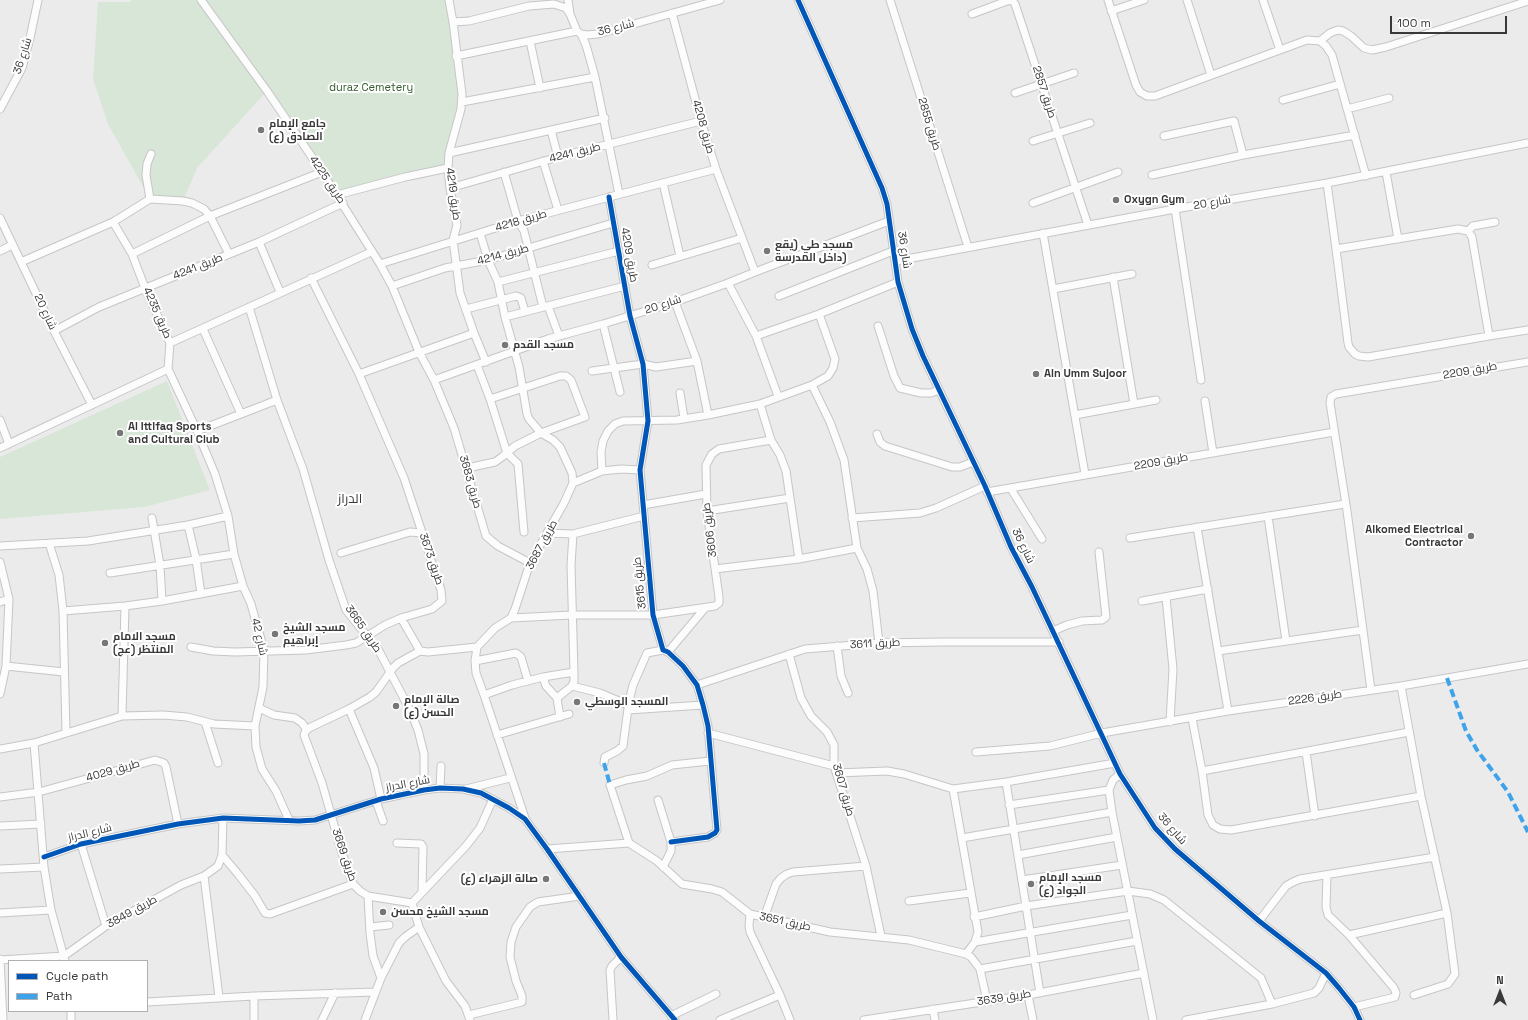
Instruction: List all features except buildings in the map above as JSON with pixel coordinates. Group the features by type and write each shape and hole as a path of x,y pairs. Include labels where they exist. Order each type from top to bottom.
{"street":[{"name":"شارع 36","path":"0,109 22,68 38,0"},
{"name":"طريق 4225","path":"201,0 267,91 343,203 392,286 419,352 434,380"},
{"path":"449,0 453,22 469,21 509,10 535,5 554,4 566,8 586,45 595,77 610,144 619,194"},
{"path":"568,0 570,14"},
{"name":"شارع 36","path":"456,56 579,32 598,34 720,0"},
{"name":"شارع 36","path":"798,0 882,188 887,204 898,282 912,328 1011,546 1059,642 1120,774 1155,828 1175,849 1259,921 1326,973 1354,1007 1360,1020"},
{"name":"طريق 2855","path":"890,0 968,247"},
{"name":"طريق 2857","path":"972,14 1001,1 1012,0 1015,4 1088,225"},
{"path":"1108,0 1136,85 1140,92 1147,96 1155,96 1307,40 1320,41 1326,46 1332,55 1366,176"},
{"path":"1111,11 1144,0"},
{"path":"1187,0 1211,75"},
{"path":"1263,0 1280,50"},
{"path":"1320,41 1330,32 1338,30 1351,36 1364,48 1372,50 1386,47 1528,1"},
{"name":"طريق 4208","path":"672,13 701,121 716,169 755,272"},
{"name":"طريق 4219","path":"453,22 456,56 462,86 462,102 449,153 448,168 450,188 458,225 453,240 460,293 474,334 486,362"},
{"path":"530,41 540,88"},
{"path":"1015,92 1074,73"},
{"path":"462,102 595,77"},
{"path":"1283,100 1340,84"},
{"path":"1347,109 1389,98"},
{"path":"449,153 604,118"},
{"name":"طريق 4241","path":"450,188 543,161 701,121"},
{"path":"1164,136 1234,121 1243,155"},
{"path":"1033,141 1090,123"},
{"path":"550,130 558,157"},
{"path":"1152,175 1243,155 1355,135"},
{"name":"شارع 20","path":"896,261 1175,209 1366,176 1528,143"},
{"path":"150,199 146,175 147,164 151,154"},
{"path":"543,161 558,210"},
{"path":"337,195 405,177 448,168"},
{"name":"طريق 4218","path":"380,264 518,221 716,169"},
{"path":"132,254 210,216 322,172"},
{"path":"504,172 518,221 524,231 534,272 546,307 559,336"},
{"path":"1033,203 1118,172"},
{"path":"1386,172 1398,239"},
{"path":"663,183 680,256"},
{"path":"1327,183 1348,342 1355,354 1359,356 1368,356 1528,330"},
{"name":"طريق 4209","path":"609,197 630,316"},
{"path":"21,262 113,222 150,199 183,201 192,203 204,209 210,216 229,254"},
{"name":"طريق 4241","path":"54,331 99,307 259,242 343,203"},
{"path":"1175,209 1201,380"},
{"name":"شارع 20","path":"0,218 54,331 92,405"},
{"name":"شارع 20","path":"434,380 559,336 675,302 889,221"},
{"name":"طريق 4235","path":"113,222 132,254 145,288 170,343 168,370 197,431 215,474"},
{"path":"1468,231 1473,226 1495,222"},
{"name":"طريق 4214","path":"392,286 421,275 488,260 613,223"},
{"path":"1336,249 1458,229 1468,231 1473,240 1489,336"},
{"path":"480,233 488,260 498,282 505,317 515,351 528,419 541,433 553,440 560,447 572,473 573,483 602,471 621,468 640,470"},
{"path":"1043,233 1085,474"},
{"path":"652,265 742,238"},
{"path":"259,242 280,292"},
{"path":"0,251 12,245"},
{"path":"498,282 619,251"},
{"path":"779,296 893,251"},
{"path":"170,343 371,252"},
{"path":"1053,289 1132,274"},
{"path":"1113,277 1134,404"},
{"name":"طريق 3673","path":"191,647 224,652 306,650 346,645 356,643 385,625 401,618 432,609 442,602 442,590 404,478 359,374 311,278"},
{"path":"756,336 819,314 898,282"},
{"path":"728,283 756,336 778,396"},
{"path":"505,317 625,286"},
{"path":"466,309 501,299 519,297 521,298 525,312"},
{"path":"675,302 697,361 708,415"},
{"name":"طريق 3665","path":"249,307 277,400 303,469 329,560 346,610 379,651 410,710 420,738 424,762 424,790"},
{"path":"602,471 603,441 608,431 615,424 623,421 648,421 708,415 760,404 812,384 828,376 833,368 835,359 819,314"},
{"name":"طريق 3615","path":"630,316 642,364 648,421 640,470 653,615 665,651"},
{"path":"603,324 620,392"},
{"path":"878,326 894,376 900,388 921,393 931,393 939,390"},
{"path":"203,329 241,414"},
{"path":"359,374 474,334"},
{"path":"592,371 642,364 656,367 697,361"},
{"name":"طريق 2209","path":"1371,690 1330,403 1331,397 1336,394 1528,362"},
{"path":"477,365 490,399 507,453 518,464 524,532"},
{"path":"0,448 168,370"},
{"path":"467,468 495,462 515,446 541,433 585,417 571,380 566,376 560,376 490,399"},
{"name":"طريق 3683","path":"434,380 454,428 486,536 498,546 530,563"},
{"path":"812,384 830,422 842,453 857,548 867,569 873,591 879,643"},
{"path":"680,393 684,418"},
{"path":"197,431 277,400"},
{"path":"1075,415 1156,400"},
{"path":"1205,401 1213,453"},
{"path":"760,404 771,440 780,455 784,466 799,559"},
{"path":"0,420 9,444"},
{"name":"طريق 2209","path":"852,518 920,513 986,489 1011,489 1085,474 1334,432"},
{"path":"877,434 880,442 885,446 952,467 960,468 973,462"},
{"name":"طريق 3606","path":"665,651 705,608 715,606 719,600 707,511 706,465 712,454 723,448 771,440"},
{"name":"شارع 42","path":"215,474 228,516 234,554 243,586 251,604 264,650 263,687 255,726 256,747 262,768 276,791 289,820"},
{"name":"طريق 3687","path":"511,618 530,563 564,503 573,483"},
{"path":"1011,489 1042,539"},
{"path":"643,505 706,494"},
{"path":"707,511 790,498"},
{"path":"1130,538 1345,504"},
{"path":"0,546 49,542 88,541 188,525 228,516"},
{"path":"547,533 573,534 644,516"},
{"path":"1268,516 1286,641"},
{"path":"152,518 160,565 162,601"},
{"path":"188,525 196,559 201,594"},
{"path":"1198,528 1228,711"},
{"path":"341,553 410,532 422,533"},
{"path":"557,698 572,686 574,681 571,566 573,534"},
{"path":"49,542 59,575 63,612 66,732"},
{"path":"715,569 799,559 857,548"},
{"path":"1053,630 1082,621 1102,620 1106,617 1099,552"},
{"path":"110,573 234,554"},
{"path":"0,562 9,599 6,666 0,694"},
{"path":"63,612 162,601 243,586"},
{"path":"1142,601 1208,589"},
{"path":"1166,597 1173,669 1170,722"},
{"path":"0,602 9,599"},
{"path":"122,716 125,606"},
{"path":"525,819 476,673 475,662 477,647 495,628 511,618 572,615 653,615 705,608"},
{"path":"401,618 420,651"},
{"path":"1218,651 1363,630"},
{"name":"طريق 3611","path":"696,686 805,649 879,643 1059,642"},
{"path":"837,646 841,676 848,693"},
{"path":"259,708 274,715 295,718 302,723 306,731 362,702 376,692 390,671 398,663 420,651 428,652 477,647"},
{"path":"604,763 607,755 623,746 628,707 633,685 646,653 665,651 683,666 696,686 703,705 708,733 717,830 716,834 708,837 671,842"},
{"path":"475,662 516,653 521,657 528,681"},
{"name":"طريق 3607","path":"789,654 801,698 811,716 831,738 834,745 836,770 866,866 881,936"},
{"name":"طريق 2226","path":"1102,733 1228,711 1401,686 1528,664"},
{"path":"6,666 64,672"},
{"path":"484,694 543,677 574,672"},
{"path":"543,677 546,686 557,698 560,717"},
{"path":"572,686 600,693 628,707 703,705"},
{"path":"1401,686 1421,796 1447,912 1455,974 1448,984 1414,995"},
{"path":"349,709 374,768 382,821"},
{"path":"497,735 569,714"},
{"path":"0,749 34,743 122,716 163,715 187,717 227,726 255,726"},
{"path":"1192,718 1202,771 1208,815 1214,825 1220,829 1231,830 1421,796"},
{"path":"205,722 218,763"},
{"name":"طريق 3669","path":"306,731 304,735 322,783 342,853 353,884 368,896 412,903"},
{"path":"1202,771 1409,732"},
{"path":"708,733 836,770 887,771 904,774 953,789 1115,764"},
{"path":"976,752 1050,746 1102,733"},
{"path":"3,1020 0,960 64,959 52,910 44,867 34,743"},
{"path":"1306,752 1315,816"},
{"name":"طريق 4029","path":"0,797 39,792 150,760 160,761 164,763 166,767 178,824"},
{"path":"547,849 629,843 610,785 647,776 672,765 710,760"},
{"path":"440,788 441,766"},
{"path":"1120,774 1113,780 1109,790 1122,865 1153,1020"},
{"path":"463,789 510,778"},
{"path":"1006,782 1040,993"},
{"name":"شارع الدراز","path":"44,857 81,844 178,824 222,818 315,820 378,800 424,790 440,788 463,789 481,793 509,808 525,819 622,957 673,1018"},
{"path":"953,789 974,917 978,932 976,942 966,954 971,957 980,968 987,1001"},
{"path":"1009,805 1109,790"},
{"path":"493,799 480,828 466,846 412,903 419,927 446,981 465,1006 470,1017 520,1003 523,1000 516,981 510,957 511,942 516,927 530,907 538,902 580,896"},
{"path":"658,800 671,842 671,851 664,867"},
{"path":"962,838 1112,812"},
{"path":"222,818 222,855 255,896 265,913 270,914 353,884"},
{"path":"0,826 41,824"},
{"path":"1018,855 1117,837"},
{"name":"طريق 3651","path":"629,843 657,861 682,884 722,892 750,914 830,932 881,936 916,942 966,954"},
{"path":"81,844 106,926"},
{"path":"397,844 421,844 423,847 422,892"},
{"name":"طريق 3849","path":"64,959 106,926 181,884 204,876 218,866 222,855"},
{"path":"1259,921 1286,886 1300,880 1435,857"},
{"path":"1022,880 1122,865"},
{"path":"764,918 776,884 787,874 792,872 866,866"},
{"path":"0,869 44,867"},
{"path":"204,876 219,997"},
{"path":"1327,876 1326,907 1328,915 1349,935 1394,988 1396,993 1395,997 1354,1007"},
{"path":"974,917 1026,906 1128,891 1150,894 1164,900 1261,978 1272,1004"},
{"path":"909,901 970,893"},
{"path":"368,896 373,956 381,978"},
{"path":"0,913 52,910"},
{"path":"1349,935 1447,912"},
{"path":"750,914 750,932 780,995 790,1020"},
{"path":"976,942 1132,915"},
{"path":"370,927 389,925"},
{"path":"365,1020 381,978 399,943 404,937 419,927"},
{"path":"980,968 1138,940"},
{"path":"613,1020 610,970 612,966 622,957"},
{"name":"طريق 3639","path":"864,1020 1040,993 1144,973"},
{"path":"1186,1020 1272,1004 1314,993 1319,988 1326,973"},
{"path":"148,1002 219,997 375,992"},
{"path":"322,1020 335,993"},
{"path":"673,1018 716,994"},
{"path":"720,1020 780,995"},
{"path":"1028,995 1033,1020"},
{"path":"254,996 254,1020"},
{"path":"933,1009 936,1020"}],"green space":[{"name":"duraz Cemetery","path":"132,0 448,0 462,102 448,168 337,195 267,91 197,168 183,201 150,199 108,124 93,79 98,2 130,2"},
{"name":"Al Ittifaq Sports and Cultural Club","path":"167,381 210,490 144,507 0,519 0,457"}],"marked path":[{"path":"1447,678 1466,731 1477,750 1508,792 1528,832"},
{"path":"604,763 610,785"}],"cycle path":[{"path":"798,0 882,188 887,204 898,282 912,329 923,356 985,486 1011,547 1032,587 1120,774 1155,828 1175,849 1259,921 1326,973 1354,1007 1360,1020"},
{"path":"609,197 630,316 643,364 648,421 640,470 653,615 663,650 668,652 683,666 697,685 708,726 717,830 708,837 671,842"},
{"path":"44,857 81,844 178,824 223,818 299,821 315,820 381,799 424,790 440,788 463,789 481,793 509,808 525,819 621,957 675,1020"}],"place":[{"name":"جامع الإمام الصادق (ع)","path":"261,130"},
{"name":"Oxygn Gym","path":"1116,200"},
{"name":"مسجد طي (يقع داخل المدرسة)","path":"767,251"},
{"name":"مسجد القدم","path":"505,345"},
{"name":"Ain Umm Sujoor","path":"1036,374"},
{"name":"Al Ittifaq Sports and Cultural Club","path":"120,433"},
{"name":"Alkomed Electrical Contractor","path":"1471,536"},
{"name":"مسجد الشيخ إبراهيم","path":"275,634"},
{"name":"مسجد الامام المنتظر (عج)","path":"105,643"},
{"name":"المسجد الوسطي","path":"577,702"},
{"name":"صالة الإمام الحسن (ع)","path":"396,706"},
{"name":"(ع) صالة الزهراء","path":"546,879"},
{"name":"مسجد الإمام الجواد (ع)","path":"1031,884"},
{"name":"مسجد الشيخ محسن","path":"383,912"}],"district":[{"name":"الدراز","path":"350,499"}]}
